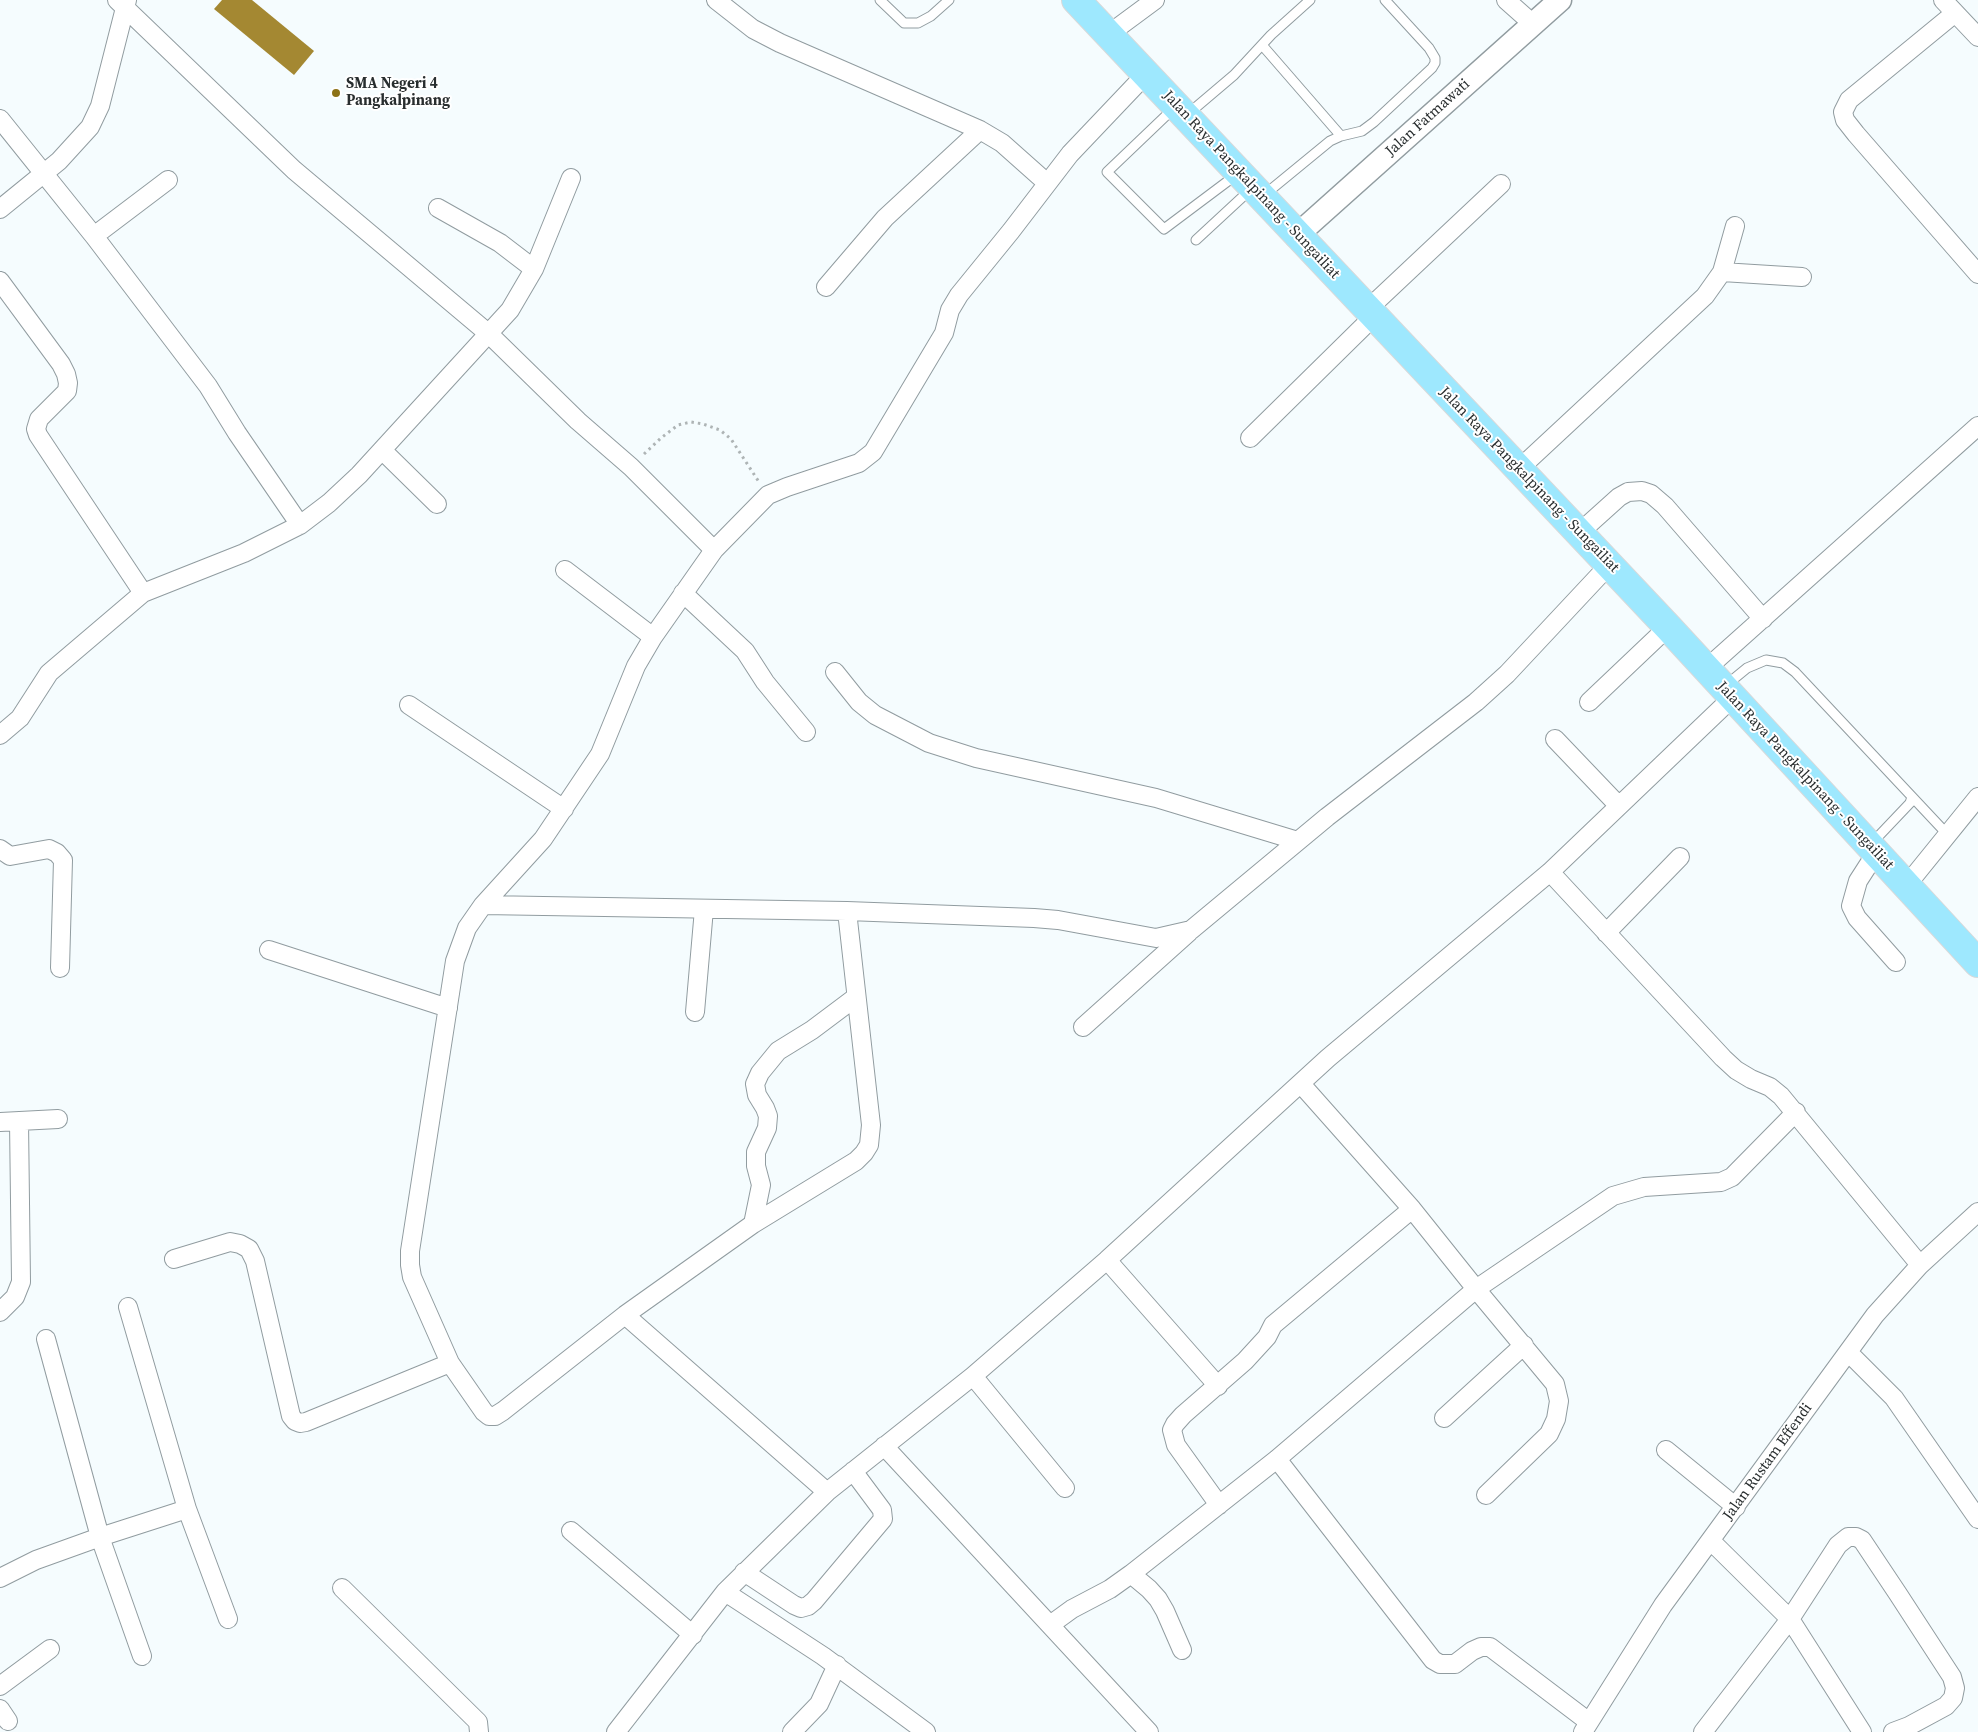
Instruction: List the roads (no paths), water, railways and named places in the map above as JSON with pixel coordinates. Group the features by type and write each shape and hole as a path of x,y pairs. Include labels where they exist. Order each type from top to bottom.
{"highway":[{"name":"Jalan Raya Pangkalpinang - Sungailiat","path":"1076,0 1147,73 1296,236 1668,627 1978,963"}],"street":[{"path":"716,0 753,29 780,43 980,130 1002,143 1047,183"},
{"path":"1109,34 1155,0"},
{"path":"1506,0 1532,24"},
{"name":"Jalan Fatmawati","path":"1296,236 1560,0"},
{"path":"0,209 45,173 90,127 96,116 123,2"},
{"path":"123,2 294,170 489,334 578,421 631,467 714,550"},
{"path":"1978,37 1953,5 1849,100 1843,112 1845,120 1856,134 1978,274"},
{"path":"847,911 871,1125 869,1145 856,1161 754,1224 625,1315 495,1416 489,1416 484,1412 450,1362 412,1277 410,1251 455,961 467,928 483,905 544,839 600,754 636,666 682,593 714,550 768,496 787,487 859,464 873,452 944,333 954,303 1090,131 1147,73"},
{"path":"0,119 45,173 208,386 237,433 300,525"},
{"path":"826,287 885,218 980,130"},
{"path":"0,736 20,718 49,674 143,593 244,553 300,525 329,504 382,451 510,310 534,269 571,178"},
{"path":"94,236 168,180"},
{"path":"1250,438 1370,313 1501,184"},
{"path":"438,208 500,243 534,269"},
{"path":"1519,469 1705,296 1722,272 1735,226"},
{"path":"1722,272 1802,277"},
{"path":"0,281 61,364 66,374 67,391 38,419 36,429 38,435 143,593"},
{"path":"616,1732 726,1592 744,1572 827,1492 974,1376 1107,1260 1328,1058 1550,872 1619,806 1720,685 1763,618 1978,426"},
{"path":"382,451 438,504"},
{"path":"1579,533 1619,497 1628,492 1642,491 1650,494 1665,506 1763,618"},
{"path":"1083,1027 1191,930 1298,841 1482,696 1507,674 1609,565"},
{"path":"565,570 653,637"},
{"path":"682,593 745,651 765,682 806,732"},
{"path":"1589,702 1668,627"},
{"path":"835,672 858,702 875,715 929,743 976,758 1156,798 1298,841"},
{"path":"409,705 564,809"},
{"path":"1555,739 1619,806"},
{"path":"1906,886 1978,798"},
{"path":"0,849 10,856 49,849 57,853 62,860 60,968"},
{"path":"1873,849 1858,882 1851,906 1857,918 1896,962"},
{"path":"1606,933 1680,857"},
{"path":"1550,872 1723,1058 1751,1079 1770,1087 1796,1112 1920,1265"},
{"path":"483,905 847,911 1034,918 1058,920 1156,938 1191,930"},
{"path":"695,1012 704,909"},
{"path":"269,950 448,1008"},
{"path":"754,1224 761,1185 756,1166 756,1152 767,1128 768,1116 757,1095 755,1084 760,1073 778,1052 812,1030 856,997"},
{"path":"1301,1084 1412,1209 1555,1384 1560,1401 1556,1419 1549,1434 1486,1495"},
{"path":"1050,1625 1072,1609 1110,1589 1219,1505 1277,1459 1476,1289 1613,1196 1644,1187 1721,1182 1732,1177 1796,1112"},
{"path":"0,1122 58,1119"},
{"path":"0,1312 15,1297 20,1282 19,1121"},
{"path":"1219,1505 1176,1445 1172,1430 1183,1415 1218,1386 1259,1347 1273,1325 1412,1209"},
{"name":"Jalan Rustam Effendi","path":"1586,1727 1663,1605 1875,1315 1920,1265 1978,1212"},
{"path":"174,1259 230,1242 240,1244 249,1249 255,1261 291,1416 300,1423 450,1362"},
{"path":"1107,1260 1218,1386"},
{"path":"128,1307 187,1509 228,1619"},
{"path":"625,1315 827,1492"},
{"path":"46,1339 100,1536 142,1656"},
{"path":"1444,1418 1524,1345"},
{"path":"1848,1352 1894,1398 1978,1519"},
{"path":"974,1376 1065,1488"},
{"path":"884,1446 1149,1732"},
{"path":"1666,1450 1736,1507"},
{"path":"1277,1459 1434,1660 1440,1664 1455,1664 1472,1651 1481,1647 1490,1647 1586,1727"},
{"path":"744,1572 794,1605 802,1608 808,1606 882,1519 882,1510 854,1471"},
{"path":"0,1578 36,1560 100,1536 187,1509"},
{"path":"571,1531 693,1635"},
{"path":"1703,1732 1790,1619 1838,1545 1848,1537 1856,1537 1862,1540 1952,1677 1955,1688 1953,1698 1946,1706 1909,1726 1893,1732"},
{"path":"1711,1541 1790,1619 1862,1732"},
{"path":"1131,1574 1150,1589 1158,1599 1182,1650"},
{"path":"342,1588 478,1722 479,1732"},
{"path":"726,1592 778,1624 926,1732"},
{"path":"0,1686 50,1650"},
{"path":"792,1732 819,1704 837,1666"}],"lane":[{"path":"880,0 904,23 918,24 931,16 949,0"},
{"path":"1310,0 1262,45 1234,75 1181,111 1106,172 1164,229 1250,186 1330,141 1362,131 1432,68 1435,63 1429,48 1385,0"},
{"path":"1262,45 1341,136"},
{"path":"1196,240 1250,186"},
{"path":"1720,685 1747,668 1766,660 1783,662 1795,672 1947,834"},
{"path":"1873,849 1910,803 1912,797"}],"place":[{"name":"SMA Negeri 4 Pangkalpinang","path":"336,93"}]}
